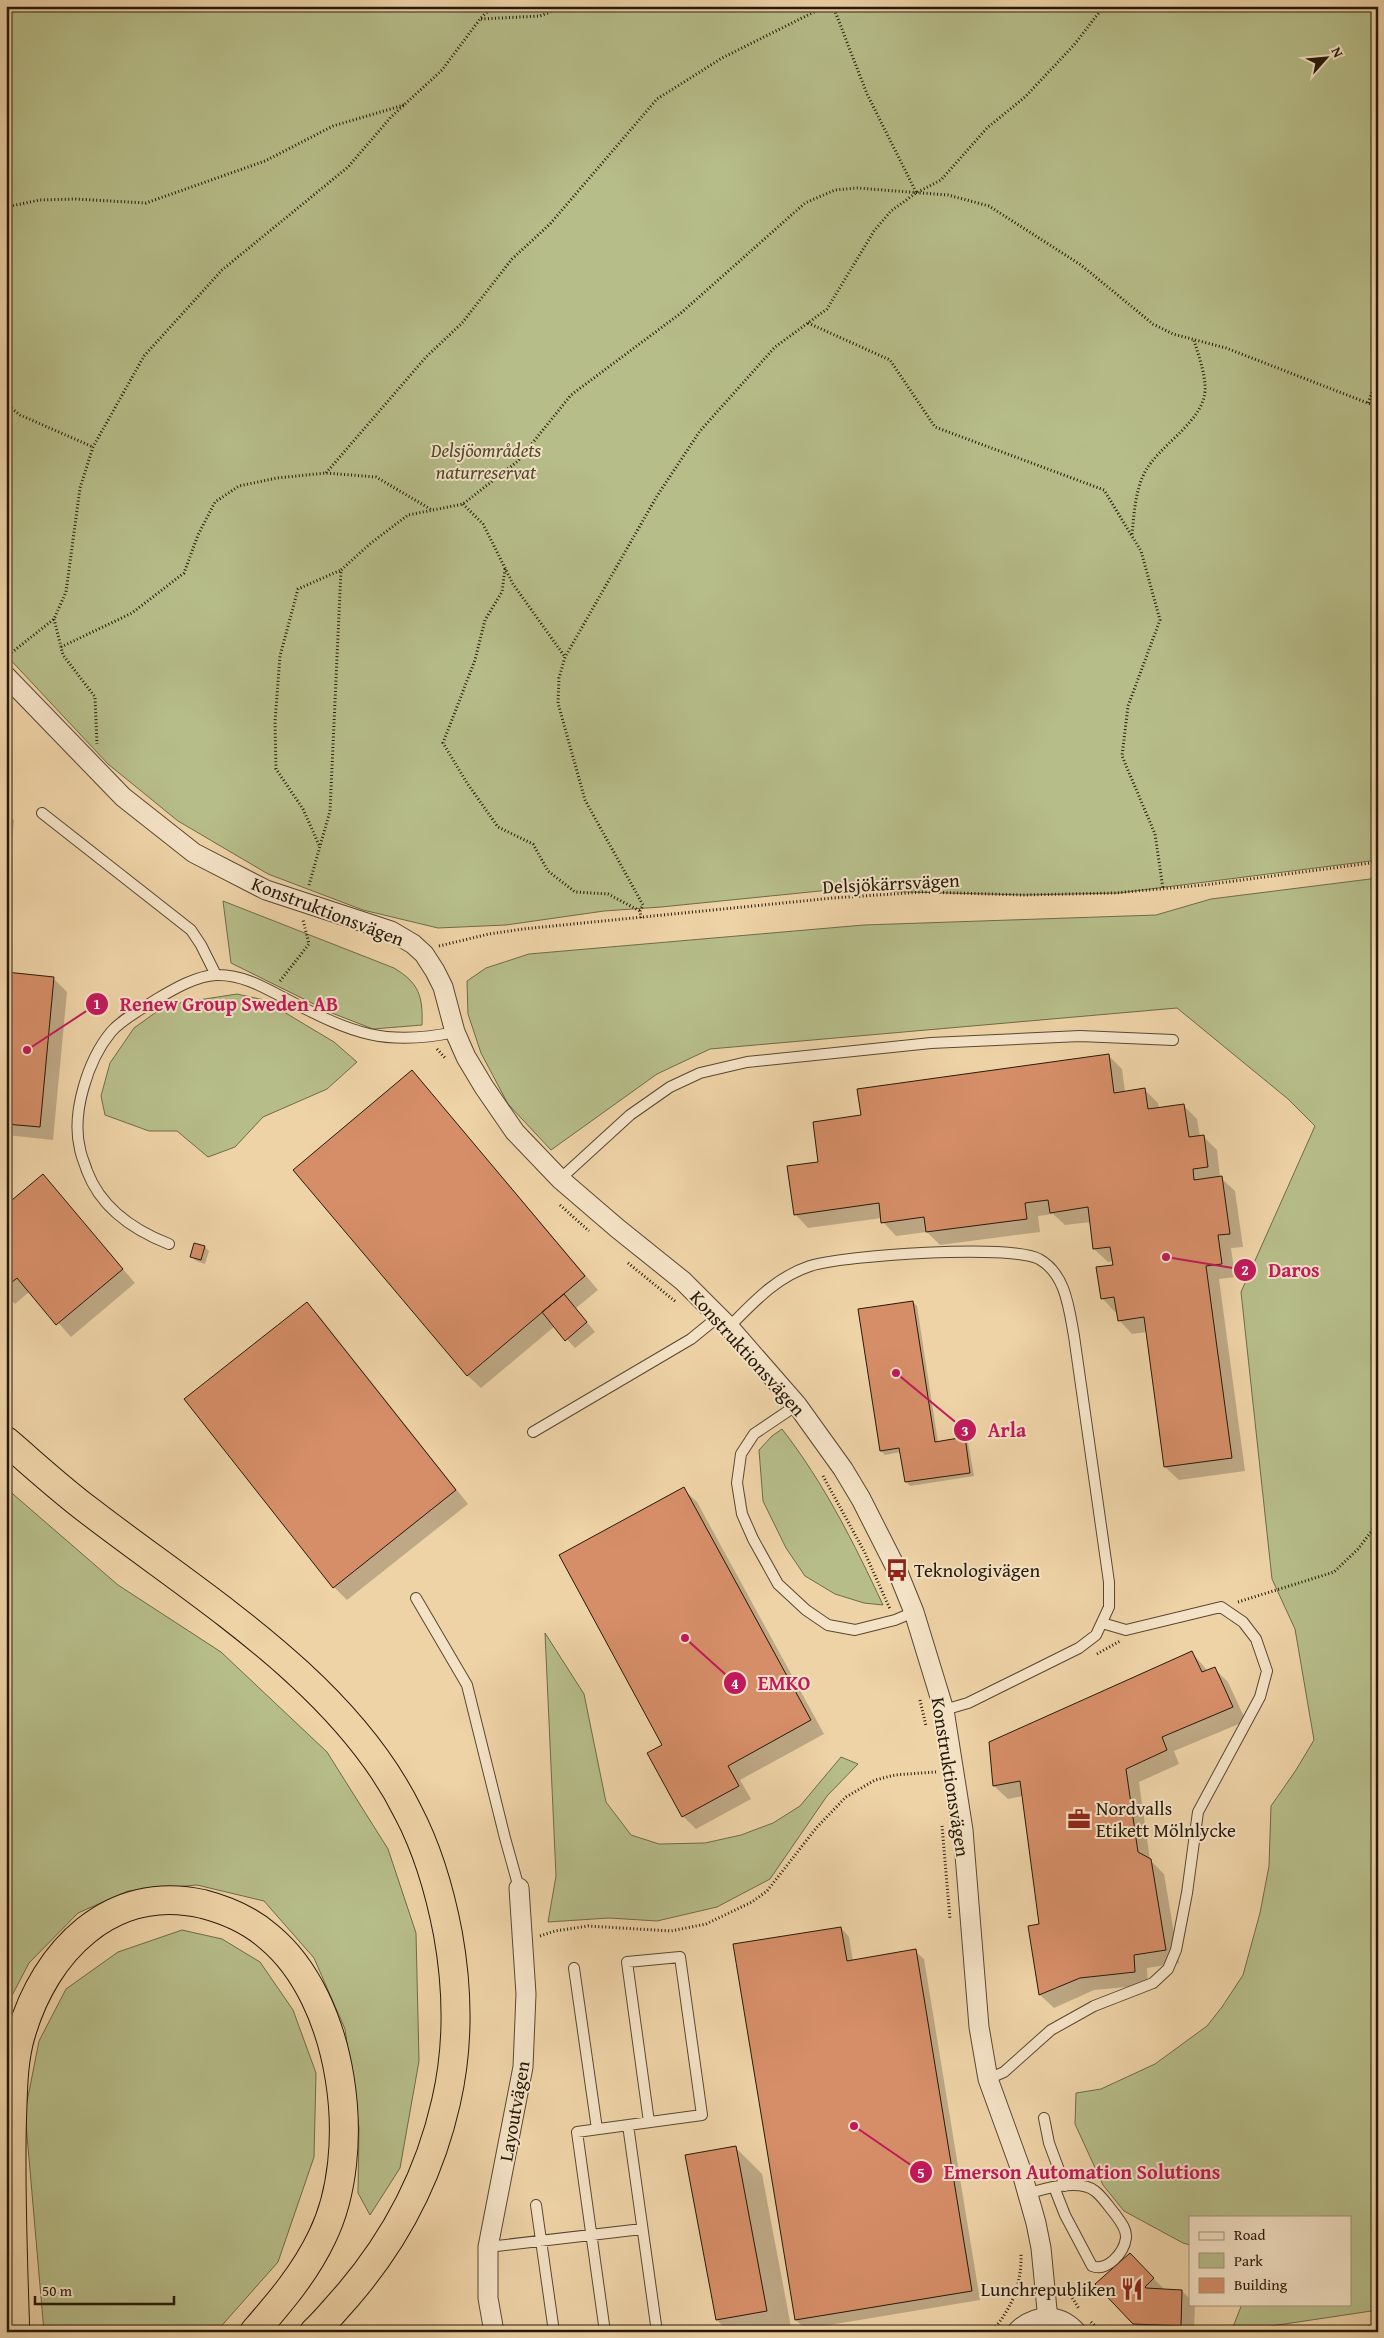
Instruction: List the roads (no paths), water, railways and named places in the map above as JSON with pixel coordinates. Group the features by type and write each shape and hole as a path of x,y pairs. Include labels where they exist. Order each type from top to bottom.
{"highway":[{"path":"6,1442 85,1509 258,1639 309,1683 350,1727 384,1770 408,1812 429,1863 443,1907 452,1960 456,2018 452,2075 441,2127 422,2177 399,2224 373,2265 314,2332"},
{"path":"15,2328 11,2152 13,2083 20,2036 33,1999 50,1969 89,1926 116,1911 139,1902 161,1899 187,1900 217,1908 243,1920 268,1936 288,1955 303,1977 330,2035 338,2066 344,2135 338,2196 323,2236 303,2272 284,2299 254,2332"},
{"path":"6,2280 15,2328"},
{"path":"338,2332 339,2305"}],"street":[{"name":"Konstruktionsvägen","path":"6,676 123,797 194,853 266,890 392,931 424,954 443,987 455,1032 466,1057 515,1132 560,1179 683,1281 723,1322 798,1404 861,1499 890,1556 914,1612 944,1710 963,1830 979,2027 988,2079 1028,2194 1041,2248 1048,2320"},
{"name":"Layoutvägen","path":"494,2332 488,2298 488,2247 523,2066 526,1994 519,1888"},
{"path":"1020,2332 1032,2323 1048,2320 1062,2324 1073,2332"}],"lane":[{"path":"42,813 191,930 201,944 216,975"},
{"path":"169,1244 144,1234 121,1219 105,1202 89,1175 80,1149 77,1123 91,1065 112,1032 167,993 198,979 216,975 251,981 367,1035 413,1039 455,1032"},
{"path":"560,1179 630,1115 670,1087 700,1073 747,1062 931,1043 1080,1036 1173,1040"},
{"path":"533,1432 723,1322 767,1289 810,1266 871,1257 982,1251 1020,1253 1040,1260 1056,1274 1067,1297 1109,1582 1109,1606 1096,1635 1079,1648 968,1704 944,1710"},
{"path":"798,1404 754,1434 741,1454 737,1483 742,1514 753,1539 778,1584 806,1610 828,1625 855,1630 895,1620 914,1612"},
{"path":"416,1598 467,1685 519,1888"},
{"path":"988,2079 1004,2072 1051,2030 1094,2006 1153,1983 1168,1968 1176,1950 1187,1893 1198,1812 1260,1697 1266,1671 1256,1639 1243,1622 1221,1607 1126,1630 1102,1623"},
{"path":"604,2332 577,2132 702,2115 680,1957 626,1962 649,2122"},
{"path":"574,1968 597,2129"},
{"path":"1044,2118 1049,2143 1064,2186"},
{"path":"628,2124 657,2332"},
{"path":"1028,2194 1054,2187 1064,2186 1083,2185 1095,2190 1124,2227 1126,2236 1118,2256 1107,2265 1098,2268 1092,2266 1073,2232 1054,2187"},
{"path":"536,2205 554,2332"},
{"path":"488,2247 642,2229"}],"place":[{"name":"Renew Group Sweden AB","path":"27,1050"},
{"name":"Daros","path":"1166,1257"},
{"name":"Arla","path":"896,1373"},
{"name":"Teknologivägen","path":"897,1570"},
{"name":"EMKO","path":"685,1638"},
{"name":"Nordvalls Etikett Mölnlycke","path":"1079,1819"},
{"name":"Emerson Automation Solutions","path":"854,2126"},
{"name":"Lunchrepubliken","path":"1132,2289"}],"park label":[{"name":"Delsjöområdets naturreservat","path":"486,461"}]}
